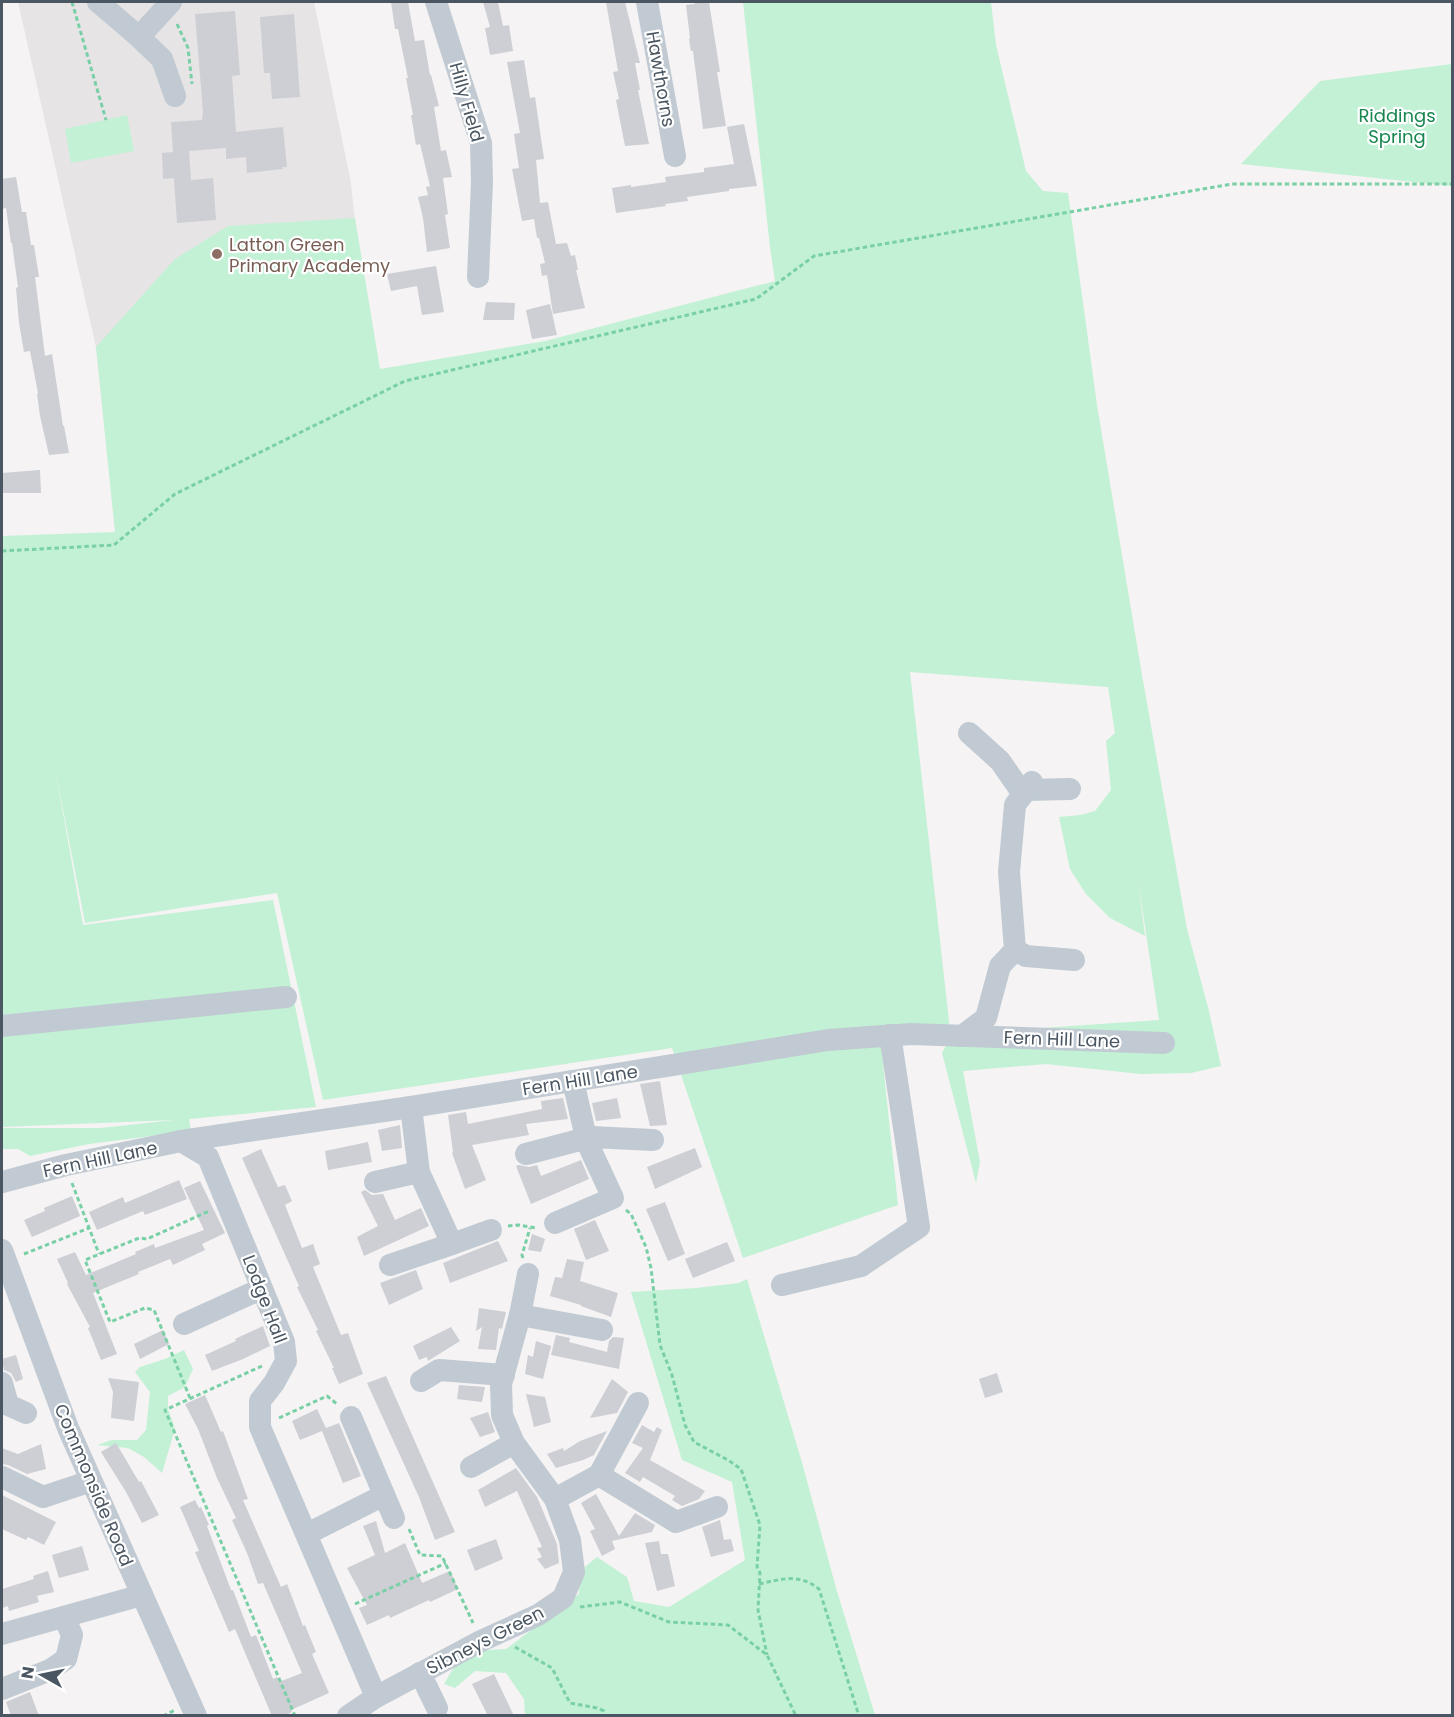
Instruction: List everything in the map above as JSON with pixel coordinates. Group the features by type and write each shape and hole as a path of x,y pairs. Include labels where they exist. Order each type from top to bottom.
{"street":[{"path":"98,2 162,59 184,90"},
{"name":"Hilly Field","path":"436,2 481,143 482,182 478,277"},
{"name":"Hawthorns","path":"646,2 675,156"},
{"path":"139,37 170,3"},
{"path":"969,733 1027,788 1070,789"},
{"path":"962,1036 986,1018 1000,966 1015,950 1009,872 1015,806 1027,788"},
{"path":"1015,950 1026,957 1074,960"},
{"path":"2,1026 271,993"},
{"path":"782,1285 861,1266 919,1227 890,1035"},
{"name":"Fern Hill Lane","path":"2,1182 66,1165 181,1141 411,1107 828,1040 890,1035 1164,1043"},
{"path":"555,1223 613,1198 586,1139 573,1081"},
{"path":"411,1107 419,1172 452,1244"},
{"path":"526,1154 591,1137 653,1140"},
{"name":"Lodge Hall","path":"181,1141 208,1157 284,1342 286,1361 274,1383 260,1401 260,1427 376,1697"},
{"path":"375,1182 419,1172"},
{"path":"390,1265 496,1228"},
{"name":"Commonside Road","path":"4,1256 68,1428 196,1716"},
{"name":"Sibneys Green","path":"348,1716 376,1697 420,1673 538,1615 563,1598 574,1572 570,1540 555,1499 514,1443 502,1415 501,1384 520,1315 528,1274"},
{"path":"184,1324 261,1289"},
{"path":"520,1315 602,1330"},
{"path":"421,1381 440,1370 504,1375"},
{"path":"2,1383 8,1405 26,1413"},
{"path":"555,1499 599,1475 638,1403"},
{"path":"351,1417 394,1518"},
{"path":"471,1467 514,1443"},
{"path":"599,1475 676,1522 717,1508"},
{"path":"2,1477 43,1497 91,1481"},
{"path":"307,1534 384,1495"},
{"path":"2,1634 142,1594"},
{"path":"2,1689 50,1670 66,1659 72,1635 64,1617"},
{"path":"420,1673 437,1708"}],"path":[{"path":"72,2 106,120"},
{"path":"170,3 188,48 184,90"},
{"path":"2,551 114,545 176,494 405,381 756,299 814,256 1232,184 1452,184"},
{"path":"66,1165 99,1254"},
{"path":"613,1198 631,1214 646,1247 651,1268 660,1345 672,1375 686,1425 694,1442 741,1469 760,1525 757,1567 760,1573 758,1610 767,1655 796,1716"},
{"path":"190,1398 154,1310 145,1308 111,1322 85,1260 139,1238 147,1239 226,1202"},
{"path":"496,1228 518,1225 546,1228 555,1223"},
{"path":"4,1256 89,1228"},
{"path":"528,1274 522,1255 530,1228"},
{"path":"286,1355 165,1410 295,1716"},
{"path":"260,1427 327,1396 351,1417"},
{"path":"394,1518 407,1523 420,1556 442,1556 488,1638 552,1668 570,1703 597,1708 604,1711 605,1716"},
{"path":"340,1611 446,1563"},
{"path":"759,1584 785,1578 798,1579 809,1581 819,1589 859,1716"},
{"path":"555,1603 576,1607 620,1602 669,1622 728,1625 767,1655"}],"shaded area":[{"name":"Latton Green Primary Academy","path":"18,2 314,2 351,183 362,289 113,508 96,347"}],"green space":[{"path":"743,2 991,2 996,45 1026,171 1043,191 1068,193 1097,405 1142,675 1187,929 1221,1066 1191,1073 1141,1074 1046,1064 963,1071 980,1162 976,1183 942,1053 951,1036 880,1036 898,1205 743,1258 672,1048 323,1100 277,893 85,923 55,768 83,925 273,900 316,1107 189,1119 191,1131 89,1144 30,1156 18,1149 2,1149 2,1128 101,1128 174,1120 2,1127 2,536 115,532 96,347 175,259 228,226 355,218 380,369 545,341 775,281","holes":["910,672 1108,687 1115,733 1106,741 1111,790 1095,811 1059,817 1070,869 1086,894 1110,918 1145,936 1138,880 1159,1020 954,1034 950,1030"]},
{"name":"Riddings Spring","path":"1452,64 1452,186 1241,164 1320,81"},
{"path":"127,115 134,151 71,163 65,129"},
{"path":"747,1279 875,1715 525,1715 524,1699 506,1673 475,1671 455,1688 444,1684 461,1655 475,1649 506,1649 579,1594 580,1571 597,1557 627,1577 634,1601 669,1607 745,1560 732,1482 682,1460 631,1292 696,1288 739,1283"},
{"path":"184,1350 193,1369 185,1387 168,1396 168,1409 175,1429 162,1473 144,1457 128,1448 97,1445 112,1440 137,1440 146,1430 150,1392 135,1372 140,1367"}],"building":[{"path":"391,2 408,2 415,41 424,40 430,75 439,106 434,107 441,151 446,150 452,177 443,178 450,248 427,252 418,197 428,195 426,187 430,186 420,144 416,145 406,78 408,78 398,29 395,29"},
{"path":"483,2 498,2 503,26 509,25 513,51 490,55 485,28 490,27"},
{"path":"606,2 625,2 640,63 635,63 649,144 625,146 616,100 619,99 613,72 618,71"},
{"path":"694,2 709,2 726,126 703,129 686,5 695,4"},
{"path":"235,11 240,75 232,76 236,132 283,127 287,167 247,173 246,157 226,159 226,148 189,151 191,180 213,178 216,220 177,223 174,178 163,179 162,153 173,152 171,122 202,120 195,14"},
{"path":"294,14 300,97 272,99 270,73 264,73 260,17"},
{"path":"524,60 530,98 535,97 544,159 536,160 540,203 548,202 556,244 567,243 571,256 575,255 585,308 553,314 547,275 542,276 540,264 545,263 534,219 522,221 512,169 519,168 514,134 520,133 507,62"},
{"path":"744,124 757,186 687,197 688,201 665,204 666,206 616,213 612,188 666,182 665,177 704,172 704,168 734,164 727,127"},
{"path":"16,177 22,212 26,212 31,245 34,245 39,277 35,277 45,356 52,354 69,453 49,455 40,416 30,351 24,352 12,243 6,208 2,209 2,179"},
{"path":"436,266 444,312 422,315 417,286 391,291 387,274"},
{"path":"486,302 515,303 514,320 483,320"},
{"path":"550,304 557,335 532,339 526,310"},
{"path":"40,470 41,493 2,493 2,473"},
{"path":"660,1081 667,1125 650,1126 640,1084"},
{"path":"563,1098 568,1119 526,1124 529,1135 472,1145 486,1180 465,1189 452,1153 448,1115 466,1112 468,1124 542,1109 541,1101"},
{"path":"617,1098 621,1118 596,1121 592,1103"},
{"path":"400,1125 402,1148 382,1151 378,1130"},
{"path":"368,1142 372,1162 328,1170 325,1151"},
{"path":"695,1148 702,1167 655,1189 647,1167"},
{"path":"261,1149 278,1187 285,1185 292,1201 285,1205 302,1248 313,1244 320,1264 313,1267 341,1335 348,1333 363,1374 339,1384 316,1331 318,1330 297,1287 299,1286 242,1158"},
{"path":"581,1160 589,1179 531,1204 516,1166 537,1165 541,1176"},
{"path":"179,1180 187,1199 145,1215 143,1211 97,1230 89,1212 123,1197 125,1203"},
{"path":"200,1181 225,1233 202,1244 205,1250 173,1265 170,1259 93,1293 117,1354 101,1360 88,1328 90,1327 67,1284 57,1259 75,1252 86,1275 154,1244 155,1248 204,1230 184,1188"},
{"path":"365,1190 372,1195 383,1194 395,1220 421,1208 429,1226 364,1256 357,1237 378,1226 361,1192"},
{"path":"72,1196 80,1216 32,1237 24,1220"},
{"path":"665,1202 685,1254 668,1261 646,1209"},
{"path":"595,1220 609,1251 586,1260 574,1229"},
{"path":"532,1234 545,1239 541,1252 528,1250"},
{"path":"498,1241 508,1261 450,1283 443,1263"},
{"path":"727,1242 735,1261 693,1278 685,1259"},
{"path":"567,1259 584,1262 580,1281 618,1293 611,1317 550,1296 555,1277 562,1278"},
{"path":"416,1270 423,1289 389,1305 380,1283"},
{"path":"479,1308 506,1312 502,1329 499,1328 496,1350 478,1349 482,1327 476,1331"},
{"path":"263,1326 270,1346 212,1371 205,1355"},
{"path":"451,1327 460,1341 428,1361 427,1357 419,1360 413,1346"},
{"path":"163,1330 169,1344 140,1359 134,1344"},
{"path":"556,1335 570,1338 569,1342 607,1352 609,1341 613,1337 624,1338 619,1369 551,1355"},
{"path":"536,1341 551,1346 543,1379 525,1374 528,1355 533,1357"},
{"path":"16,1355 23,1379 16,1382 11,1373 4,1370 2,1359"},
{"path":"997,1373 1003,1392 985,1398 979,1379"},
{"path":"386,1376 455,1532 435,1540 419,1497 367,1383"},
{"path":"108,1378 139,1382 134,1421 111,1418 113,1392"},
{"path":"612,1379 628,1392 617,1413 590,1418"},
{"path":"459,1385 485,1387 482,1402 457,1399"},
{"path":"526,1394 545,1397 551,1422 534,1427"},
{"path":"205,1395 221,1432 223,1431 248,1499 243,1500 281,1587 287,1584 316,1652 312,1654 329,1693 291,1710 292,1712 284,1716 272,1716 235,1629 229,1632 195,1552 199,1551 180,1507 195,1500 199,1508 201,1507 231,1590 233,1590 251,1637 256,1635 273,1679 277,1677 279,1682 302,1673 263,1583 258,1584 232,1520 236,1518 185,1404"},
{"path":"317,1409 326,1428 339,1423 361,1476 343,1483 322,1431 300,1440 292,1421"},
{"path":"488,1412 495,1432 480,1437 470,1418"},
{"path":"642,1425 654,1432 657,1427 662,1430 650,1460 705,1491 699,1499 682,1506 672,1500 675,1496 643,1477 640,1482 625,1473 643,1448 632,1443"},
{"path":"607,1431 594,1455 583,1460 556,1468 547,1454 563,1448 564,1451 580,1441"},
{"path":"116,1443 139,1482 141,1481 159,1515 142,1523 101,1452"},
{"path":"41,1444 46,1469 27,1474 2,1464 2,1448 18,1454"},
{"path":"516,1468 537,1497 557,1544 559,1563 545,1569 537,1559 542,1557 537,1548 542,1547 517,1491 485,1507 478,1490"},
{"path":"596,1494 619,1536 635,1513 655,1525 652,1532 612,1541 615,1549 602,1556 590,1531 595,1529 581,1503"},
{"path":"2,1495 56,1522 44,1545 2,1529"},
{"path":"720,1520 724,1540 731,1539 734,1551 711,1557 702,1527"},
{"path":"376,1521 385,1553 405,1543 422,1583 450,1571 458,1589 390,1618 389,1615 367,1625 359,1608 367,1605 347,1568 375,1555 363,1526"},
{"path":"496,1539 503,1559 475,1571 467,1550"},
{"path":"659,1541 661,1554 668,1554 675,1586 657,1591 645,1543"},
{"path":"82,1546 89,1570 59,1578 52,1555"},
{"path":"48,1571 54,1592 37,1596 39,1602 9,1611 8,1606 2,1608 2,1589 34,1579 33,1576"},
{"path":"494,1674 514,1716 488,1716 472,1684"},
{"path":"30,1692 39,1716 11,1716 6,1702"}],"place":[{"name":"Latton Green Primary Academy","path":"217,254"}]}
